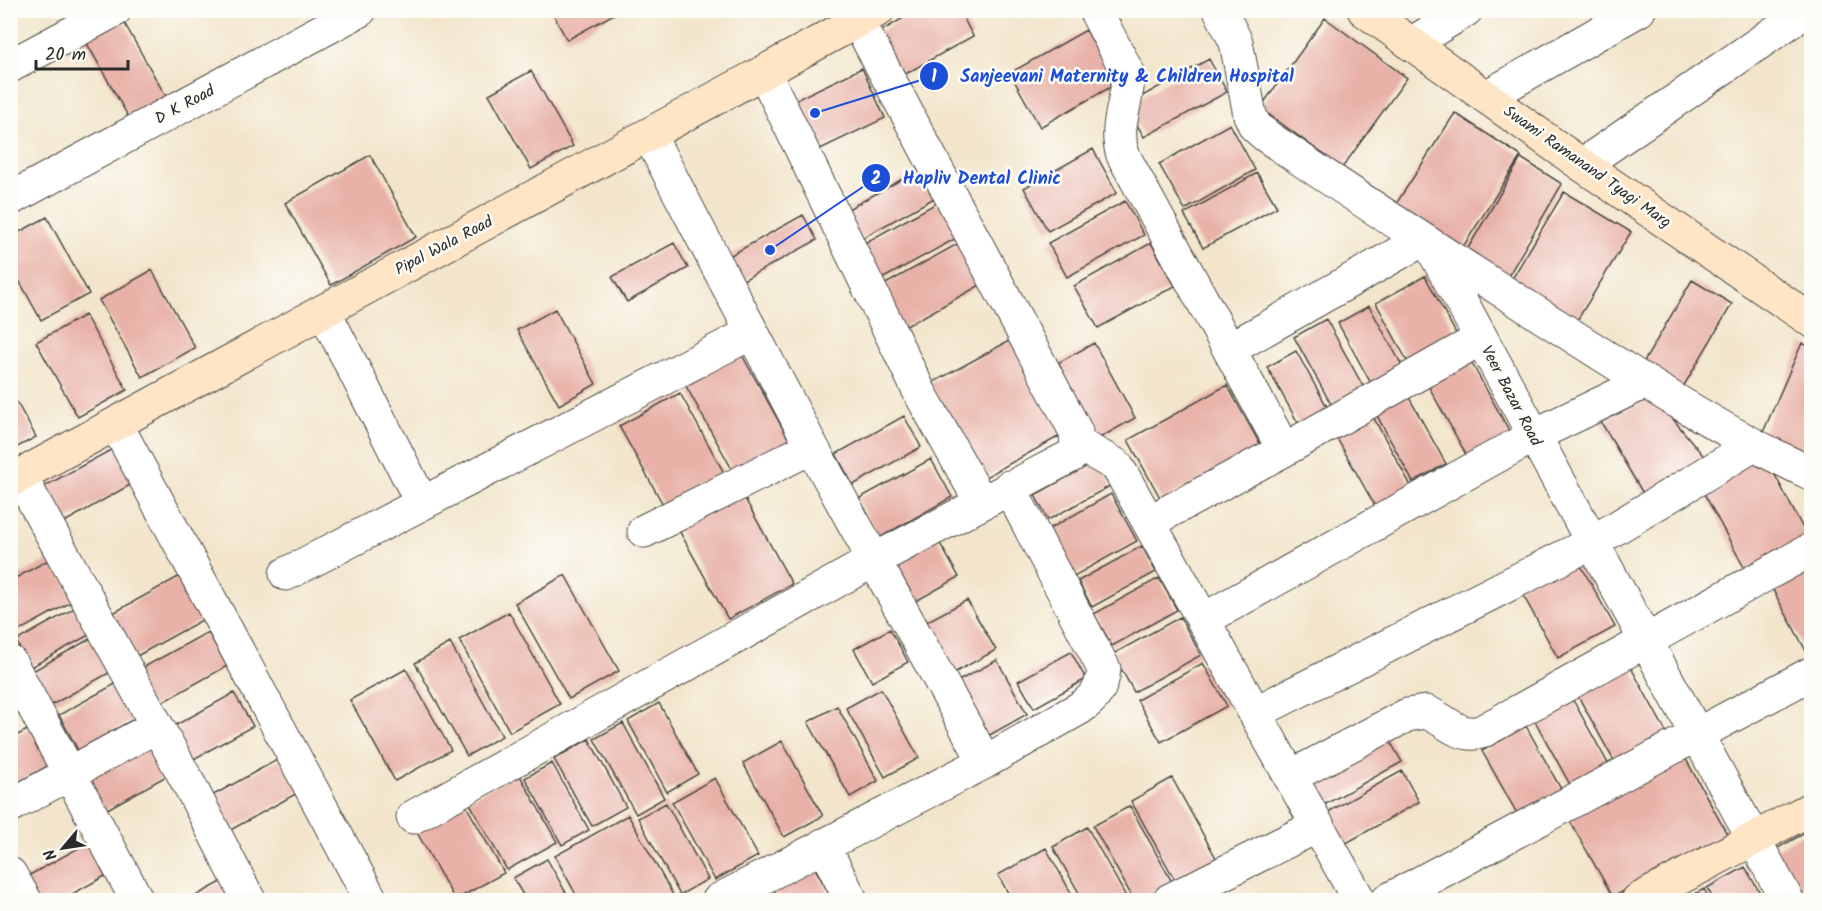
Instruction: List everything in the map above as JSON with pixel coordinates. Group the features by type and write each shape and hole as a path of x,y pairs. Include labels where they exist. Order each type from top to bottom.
{"street":[{"path":"10,66 115,10"},
{"name":"D K Road","path":"10,199 360,10"},
{"path":"1095,10 1128,73 1118,128 1118,141 1123,156 1284,450"},
{"name":"Veer Bazar Road","path":"1220,10 1236,42 1245,102 1255,126 1350,193 1426,242 1752,840 1787,900"},
{"name":"Swami Ramanand Tyagi Marg","path":"1364,10 1582,165 1812,321"},
{"path":"1411,44 1466,10"},
{"path":"1486,97 1639,10"},
{"path":"1582,165 1807,10"},
{"path":"413,817 874,560 995,494 1071,456 1078,444 1076,432 868,16"},
{"name":"Pipal Wala Road","path":"15,479 868,16"},
{"path":"719,900 985,762 1080,708 1092,700 1102,686 1104,669 995,494 920,393 764,72"},
{"path":"649,135 812,447 985,762"},
{"path":"1230,349 1426,242 1645,382 1752,446 1812,474"},
{"path":"324,311 422,503"},
{"path":"285,574 751,333"},
{"path":"1149,522 1284,450 1480,339"},
{"path":"1203,620 1533,436 1645,382"},
{"path":"116,424 371,900"},
{"path":"1078,444 1116,465 1359,900"},
{"path":"1255,713 1591,543 1752,446"},
{"path":"644,531 812,447"},
{"path":"15,479 157,726 249,900"},
{"path":"1290,777 1407,715 1426,712 1460,733 1469,735 1481,732 1646,643 1812,549"},
{"path":"10,662 137,900"},
{"path":"1388,900 1812,673"},
{"path":"10,806 157,726"},
{"path":"1638,900 1812,808"},
{"path":"1170,900 1317,826"},
{"path":"823,845 851,900"},
{"path":"10,874 25,900"}],"building":[{"path":"117,10 170,104 133,125 80,31"},
{"path":"551,10 615,10 616,13 567,40"},
{"path":"917,10 959,10 973,36 900,77 876,34"},
{"path":"1325,18 1407,78 1342,168 1260,108"},
{"path":"1086,30 1116,84 1040,127 1010,73"},
{"path":"1209,59 1227,92 1144,137 1126,105"},
{"path":"862,68 885,118 812,153 789,103"},
{"path":"531,71 573,146 531,169 489,94"},
{"path":"1455,113 1521,156 1461,250 1394,207"},
{"path":"1230,124 1255,170 1185,210 1159,164"},
{"path":"1093,149 1117,193 1048,231 1024,188"},
{"path":"370,155 416,237 331,285 285,203"},
{"path":"1521,158 1562,184 1506,280 1464,255"},
{"path":"922,168 938,196 857,241 841,213"},
{"path":"1257,173 1277,207 1203,248 1184,214"},
{"path":"1564,192 1631,232 1575,324 1509,284"},
{"path":"942,200 962,235 880,280 861,245"},
{"path":"1125,201 1144,235 1067,277 1048,243"},
{"path":"803,215 817,240 736,284 722,260"},
{"path":"47,217 89,294 41,320 10,264 10,237"},
{"path":"961,242 984,283 903,328 880,287"},
{"path":"674,243 688,268 627,302 612,277"},
{"path":"1151,243 1175,286 1098,328 1074,286"},
{"path":"152,270 195,348 142,377 99,300"},
{"path":"1425,276 1460,341 1411,368 1376,303"},
{"path":"1692,280 1732,304 1682,389 1642,365"},
{"path":"1369,306 1404,369 1373,387 1338,323"},
{"path":"555,309 596,384 559,405 517,330"},
{"path":"85,315 127,390 78,417 36,342"},
{"path":"1326,319 1364,388 1332,406 1294,337"},
{"path":"1016,337 1067,432 982,479 930,384"},
{"path":"1094,343 1135,418 1089,444 1047,369"},
{"path":"1802,343 1812,348 1812,471 1757,446"},
{"path":"1296,351 1331,414 1302,430 1267,367"},
{"path":"1466,353 1511,434 1468,458 1423,376"},
{"path":"742,355 794,449 738,480 686,386"},
{"path":"1227,385 1261,446 1162,501 1128,440"},
{"path":"10,390 36,437 10,451"},
{"path":"1406,392 1446,464 1413,482 1374,410"},
{"path":"680,393 729,482 669,515 619,426"},
{"path":"1654,396 1711,465 1648,502 1601,422"},
{"path":"1371,413 1411,486 1375,506 1334,433"},
{"path":"904,416 921,447 853,485 836,454"},
{"path":"118,446 137,481 54,528 34,492"},
{"path":"1763,452 1808,538 1746,571 1700,486"},
{"path":"931,459 952,497 879,538 858,499"},
{"path":"1098,460 1112,485 1048,520 1035,495"},
{"path":"739,488 792,584 728,619 675,523"},
{"path":"1111,494 1137,541 1074,576 1049,529"},
{"path":"933,531 959,577 916,601 890,555"},
{"path":"1142,546 1156,572 1092,607 1078,581"},
{"path":"1575,555 1615,627 1558,658 1518,586"},
{"path":"52,558 75,600 15,633 10,625 10,581"},
{"path":"1812,566 1812,662 1772,588"},
{"path":"565,575 619,671 569,699 515,603"},
{"path":"180,576 204,619 128,661 104,618"},
{"path":"1159,578 1177,610 1112,646 1094,614"},
{"path":"967,600 996,650 952,674 924,623"},
{"path":"82,604 96,631 31,667 16,641"},
{"path":"509,612 560,704 510,732 459,640"},
{"path":"1180,617 1201,655 1134,692 1113,654"},
{"path":"890,629 908,662 872,682 854,649"},
{"path":"208,632 227,666 152,708 133,673"},
{"path":"97,635 116,669 48,707 29,673"},
{"path":"450,643 502,736 467,756 415,663"},
{"path":"1071,652 1086,679 1034,708 1018,681"},
{"path":"997,660 1027,714 988,736 958,681"},
{"path":"1203,663 1227,706 1161,742 1137,700"},
{"path":"1630,666 1670,739 1618,768 1578,696"},
{"path":"406,669 451,750 395,781 350,700"},
{"path":"124,679 143,714 78,750 59,715"},
{"path":"881,689 919,758 885,777 846,708"},
{"path":"234,693 253,726 183,765 165,731"},
{"path":"1573,700 1611,769 1573,790 1535,721"},
{"path":"659,703 698,774 667,792 628,721"},
{"path":"837,706 878,781 850,797 808,722"},
{"path":"623,723 664,798 636,814 594,739"},
{"path":"1526,726 1567,800 1523,824 1482,751"},
{"path":"33,727 53,763 10,787 10,739"},
{"path":"1386,734 1402,762 1324,805 1309,777"},
{"path":"153,738 172,773 104,811 85,776"},
{"path":"589,739 626,807 592,826 554,759"},
{"path":"782,741 823,816 784,837 743,763"},
{"path":"1682,752 1727,834 1613,897 1567,816"},
{"path":"284,756 303,790 225,833 206,799"},
{"path":"552,763 589,830 562,845 525,778"},
{"path":"1402,771 1419,802 1343,845 1326,813"},
{"path":"518,772 557,842 507,870 468,800"},
{"path":"715,778 758,856 715,880 672,802"},
{"path":"1172,778 1216,858 1175,880 1131,801"},
{"path":"464,802 504,873 455,900 415,829"},
{"path":"666,803 708,879 680,895 638,818"},
{"path":"1130,806 1172,882 1140,900 1134,900 1093,826"},
{"path":"628,815 673,895 663,900 579,900 555,856"},
{"path":"1087,827 1128,900 1083,900 1053,847"},
{"path":"1812,829 1812,900 1799,900 1772,851"},
{"path":"100,836 118,869 61,900 28,900 17,882"},
{"path":"1046,848 1075,900 1012,900 998,875"},
{"path":"547,859 570,900 526,900 513,878"},
{"path":"813,865 832,899 780,900 773,887"},
{"path":"1745,867 1764,900 1714,900 1707,888"},
{"path":"227,879 239,900 188,900"},
{"path":"1704,889 1710,900 1684,900"}],"place":[{"name":"Sanjeevani Maternity & Children Hospital","path":"815,113"},
{"name":"Hapliv Dental Clinic","path":"770,250"}]}
